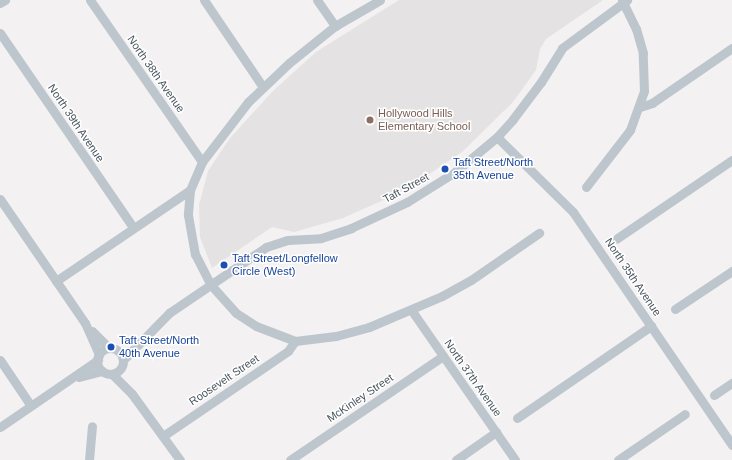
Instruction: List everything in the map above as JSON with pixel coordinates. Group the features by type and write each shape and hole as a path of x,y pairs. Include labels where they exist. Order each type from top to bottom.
{"street":[{"path":"0,3 5,0"},
{"name":"North 38th Avenue","path":"90,0 202,162"},
{"path":"204,0 263,87"},
{"path":"317,0 335,26"},
{"path":"380,0 335,26 263,87 230,124 202,162 190,190 188,215 196,254 210,284 236,313 256,326 295,341 336,336 412,310 471,280 539,233"},
{"path":"586,187 617,149 630,130 640,107 644,90 643,53 636,29 624,1"},
{"name":"Taft Street","path":"112,374 151,330 210,284 276,243 336,233 407,202 455,172 497,137 527,103 562,48 624,1"},
{"name":"North 39th Avenue","path":"0,33 133,227"},
{"path":"640,107 652,103 732,48"},
{"name":"North 35th Avenue","path":"497,137 573,212 732,445"},
{"path":"616,239 732,160"},
{"path":"56,281 133,227 190,190"},
{"path":"0,199 84,323 99,358 102,371"},
{"path":"172,202 188,215"},
{"path":"0,216 8,210"},
{"path":"675,310 732,271"},
{"name":"North 37th Avenue","path":"412,310 515,460"},
{"path":"84,323 112,349 122,364 132,394"},
{"path":"517,418 651,326"},
{"name":"Taft Street","path":"99,358 112,349 151,330"},
{"name":"Roosevelt Street","path":"164,436 288,351 295,341"},
{"name":"McKinley Street","path":"290,460 443,356"},
{"path":"0,427 99,358"},
{"path":"0,360 31,406"},
{"path":"68,381 102,371 112,374 132,394 180,460"},
{"path":"714,395 732,382"},
{"path":"618,460 685,414"},
{"path":"89,460 92,426"},
{"path":"456,460 496,432"}],"shaded area":[{"name":"Hollywood Hills Elementary School","path":"399,0 603,0 546,39 540,49 536,70 513,102 462,152 404,191 343,218 294,232 272,227 212,268 200,237 199,205 208,171 230,138 273,91 316,52"}],"place":[{"name":"Hollywood Hills Elementary School","path":"370,120"},
{"name":"Taft Street/North 35th Avenue","path":"445,169"},
{"name":"Taft Street/Longfellow Circle (West)","path":"224,265"},
{"name":"Taft Street/North 40th Avenue","path":"111,347"}]}
